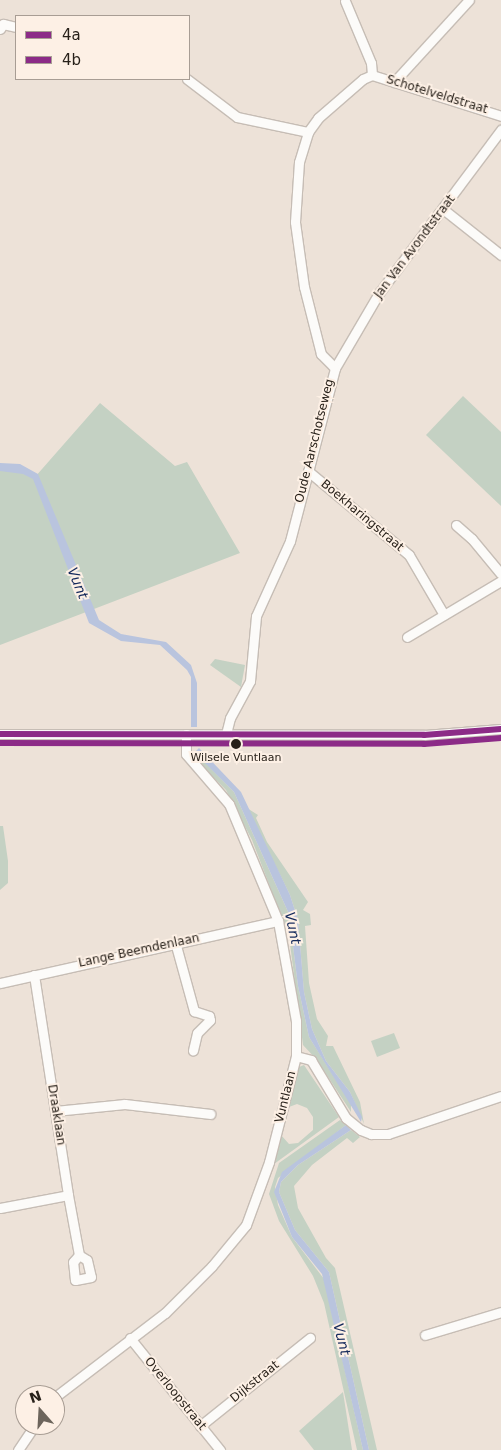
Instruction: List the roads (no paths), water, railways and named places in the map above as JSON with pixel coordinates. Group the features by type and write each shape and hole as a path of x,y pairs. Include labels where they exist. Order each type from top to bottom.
{"street":[{"path":"345,0 371,63 372,75"},
{"path":"394,82 469,0"},
{"path":"1,27 15,27"},
{"name":"Schotelveldstraat","path":"372,75 501,116"},
{"name":"Oude Aarschotseweg","path":"226,734 230,718 250,681 256,616 290,541 335,368 324,360 319,348 304,287 295,222 300,162 308,132 330,106 363,79 372,75"},
{"path":"188,80 237,117 308,132"},
{"name":"Jan Van Avondtstraat","path":"335,368 379,294 501,130"},
{"path":"443,208 501,255"},
{"name":"Boekharingstraat","path":"308,471 409,555 444,615"},
{"path":"456,525 472,539 501,574"},
{"path":"407,637 501,581"},
{"path":"0,734 424,735 501,729"},
{"name":"Vuntlaan","path":"65,1390 130,1338 165,1313 212,1266 246,1225 269,1162 296,1056 296,1021 278,921 229,804 186,754 187,734"},
{"name":"Lange Beemdenlaan","path":"0,983 175,942 278,921"},
{"path":"175,942 194,1011 197,1032 193,1051"},
{"name":"Draaklaan","path":"34,975 79,1255"},
{"path":"194,1011 209,1016 210,1020 197,1032"},
{"path":"296,1056 311,1060 346,1118 358,1128 371,1134 388,1134 501,1096"},
{"path":"56,1111 125,1104 210,1114"},
{"path":"0,1208 68,1195"},
{"path":"425,1335 501,1312"},
{"name":"Overloopstraat","path":"130,1338 220,1450"},
{"name":"Dijkstraat","path":"200,1426 310,1338"},
{"path":"18,1450 28,1435"}],"water":[{"name":"Vunt","path":"0,463 20,464 38,474 99,620 121,634 166,642 191,665 197,683 197,727 191,727 191,677 187,670 160,645 121,641 89,623 33,479 23,474 0,471"},
{"name":"Vunt","path":"199,748 241,792 290,895 298,920 304,992 312,1029 326,1061 350,1092 362,1117 361,1122 309,1037 298,986 289,914 234,792 197,755 195,752"},
{"name":"Vunt","path":"346,1125 351,1130 298,1165 281,1182 279,1192 295,1230 329,1272 369,1450 363,1450 322,1274 292,1237 274,1192 282,1172"}],"place":[{"name":"Wilsele Vuntlaan","path":"236,744"}]}
